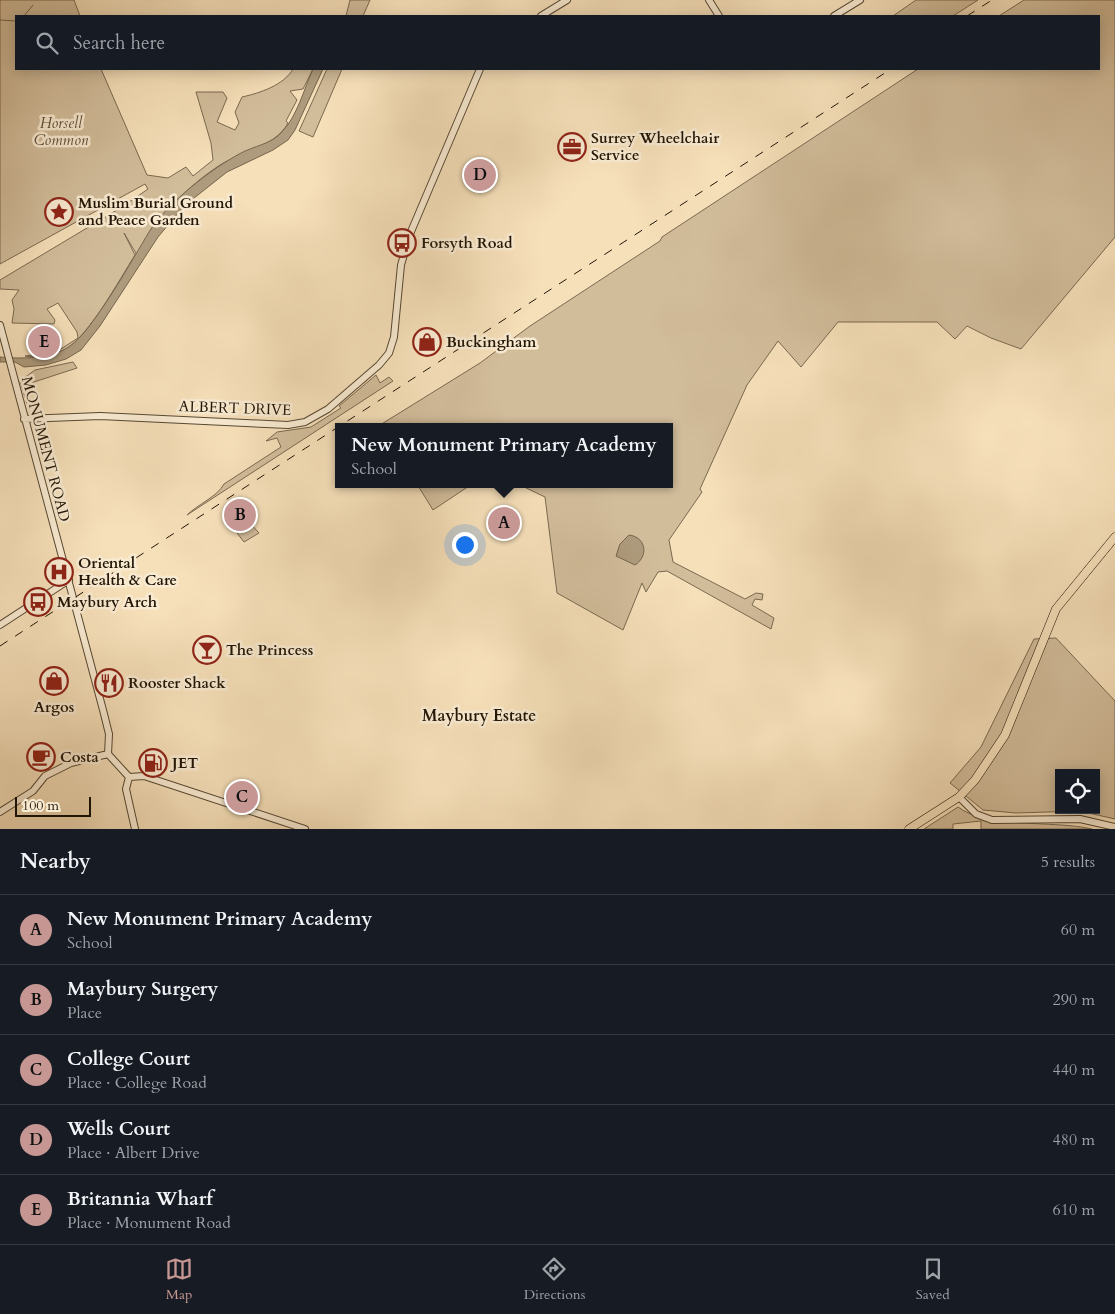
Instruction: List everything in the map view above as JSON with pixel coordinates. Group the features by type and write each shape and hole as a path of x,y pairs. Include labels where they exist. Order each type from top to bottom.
{"main road":[{"path":"909,829 959,797 975,780 1005,735 1056,609 1115,537"}],"street":[{"path":"543,15 567,0"},
{"path":"708,0 718,15"},
{"path":"836,15 860,0"},
{"name":"ALBERT DRIVE","path":"24,419 100,416 288,425 316,417 344,398 379,365 392,344 401,265 410,234 480,70"},
{"name":"MONUMENT ROAD","path":"0,325 109,730 108,754"},
{"path":"0,625 69,580"},
{"path":"0,812 33,791 45,776 71,763 108,754 129,777"},
{"path":"129,777 144,776 305,829"},
{"path":"129,777 126,789 135,829"},
{"path":"959,797 976,814 992,820 1080,819 1115,827"}],"green space":[{"name":"Horsell Common","path":"0,0 74,0 80,15 15,15 15,70 101,70 147,175 168,178 186,167 193,176 213,160 211,143 196,92 223,92 227,98 217,122 235,130 239,123 235,112 242,97 264,91 278,84 292,70 312,70 303,89 290,91 297,100 286,121 288,123 275,138 220,165 195,183 153,229 137,255 124,233 135,255 93,322 73,344 63,351 44,356 25,356 56,352 78,338 77,332 58,303 47,309 55,320 54,324 12,323 14,309 12,300 19,290 0,289 0,280 122,207 148,189 145,184 0,264"},
{"path":"350,0 370,0 363,15 346,15"},
{"path":"916,0 978,0 955,15 894,15"},
{"path":"1024,0 1115,0 1115,237 1021,349 991,338 967,326 955,339 937,322 838,322 801,367 778,341 747,385 700,489 702,492 669,540 673,562 745,599 756,593 763,594 762,600 755,599 752,605 774,618 771,629 667,571 658,572 646,592 642,583 623,630 557,593 545,497 526,488 673,488 673,423 383,423 480,363 530,326 660,241 662,237 916,70 1100,70 1100,15 1001,15"},
{"path":"327,70 342,70 313,137 299,131"},
{"path":"73,362 77,368 34,382 28,386 28,407 20,381 35,370"},
{"path":"376,375 380,383 389,377 393,381 187,515 217,493 224,484 281,447 277,438 266,441 277,432 311,427 341,408 339,406"},
{"path":"419,488 466,488 433,510"},
{"path":"247,520 259,533 244,542 234,529"},
{"path":"1056,638 1115,701 1115,819 1093,814 1100,814 1100,769 1055,769 1055,812 1016,813 983,810 950,783 981,747 1034,639"},
{"path":"958,807 971,814 1003,821 1077,826 1092,829 981,829 981,821 953,824 953,829 924,829"}],"shaded area":[{"path":"313,70 323,70 295,130 288,140 273,150 227,172 184,206 158,237 100,326 81,350 66,359 46,365 24,367 15,362 0,362 0,357 27,358 45,356 70,346 90,326 149,232 178,198 203,177 229,160 277,137 287,126 296,111"},
{"path":"629,535 639,539 644,547 642,557 635,565 616,556 620,544"}],"waterway":[{"path":"25,15 33,5"},
{"path":"0,20 15,21"}],"railway":[{"path":"969,15 992,0"},
{"path":"344,423 889,70"},
{"path":"0,646 335,429"}],"place":[{"name":"Surrey Wheelchair Service","path":"572,147"},
{"name":"Wells Court","path":"480,175"},
{"name":"Muslim Burial Ground and Peace Garden","path":"59,212"},
{"name":"Forsyth Road","path":"402,243"},
{"name":"Britannia Wharf","path":"44,342"},
{"name":"Buckingham","path":"427,342"},
{"name":"Maybury Surgery","path":"240,515"},
{"name":"New Monument Primary Academy","path":"504,523"},
{"name":"Oriental Health & Care","path":"59,572"},
{"name":"Maybury Arch","path":"38,602"},
{"name":"The Princess","path":"207,650"},
{"name":"Argos","path":"54,681"},
{"name":"Rooster Shack","path":"109,683"},
{"name":"Costa","path":"41,757"},
{"name":"JET","path":"153,763"},
{"name":"College Court","path":"242,797"}],"district":[{"name":"Maybury Estate","path":"479,716"}]}
